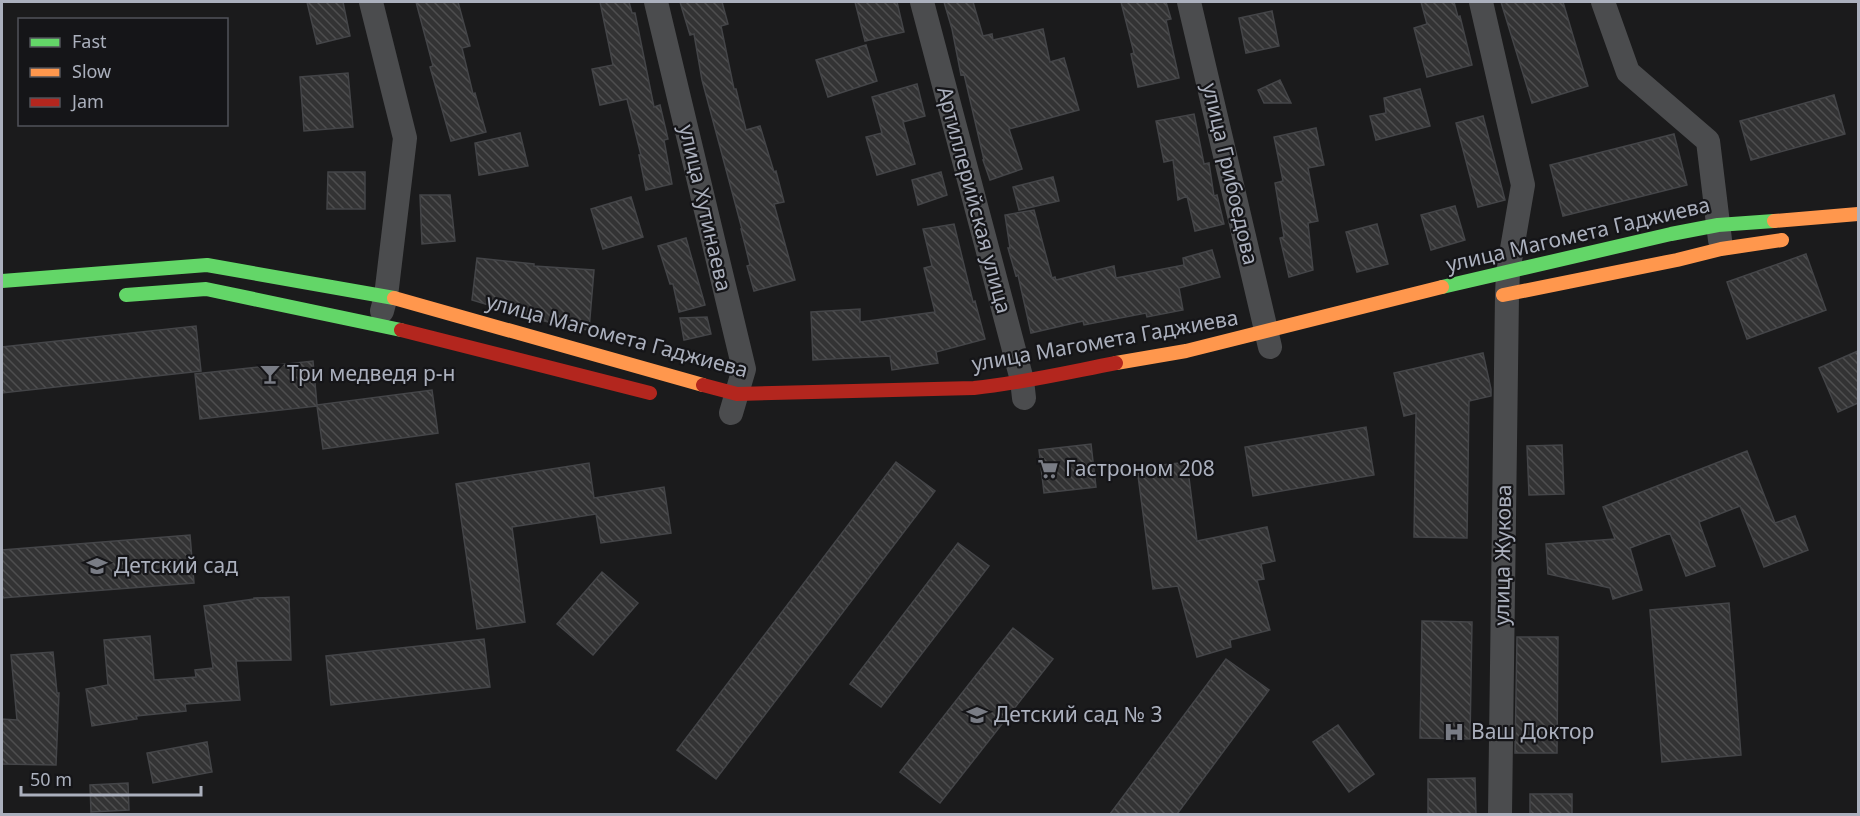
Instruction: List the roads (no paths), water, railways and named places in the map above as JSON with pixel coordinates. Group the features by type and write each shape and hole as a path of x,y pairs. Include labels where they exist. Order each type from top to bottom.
{"main road":[{"name":"улица Магомета Гаджиева","path":"1503,288 1718,225 1858,214"},
{"name":"улица Магомета Гаджиева","path":"2,281 207,265 386,297 733,408 1003,385 1022,394 1186,351 1269,343 1362,306 1503,288 1790,239"},
{"path":"115,295 206,289 378,324 663,396"},
{"name":"улица Магомета Гаджиева","path":"1167,368 1201,361"}],"street":[{"path":"371,2 405,138 386,297 378,324"},
{"name":"улица Хутинаева","path":"656,2 744,369 733,408"},
{"name":"Артиллерийская улица","path":"922,2 1022,394"},
{"name":"улица Грибоедова","path":"1189,2 1269,343"},
{"name":"улица Жукова","path":"1481,2 1523,185 1503,288 1500,814"},
{"path":"1604,2 1628,72 1708,141 1721,249"}],"place":[{"name":"Три медведя р-н","path":"270,374"},
{"name":"Гастроном 208","path":"1048,469"},
{"name":"Детский сад","path":"97,566"},
{"name":"Детский сад № 3","path":"977,715"},
{"name":"Ваш Доктор","path":"1454,732"}]}
